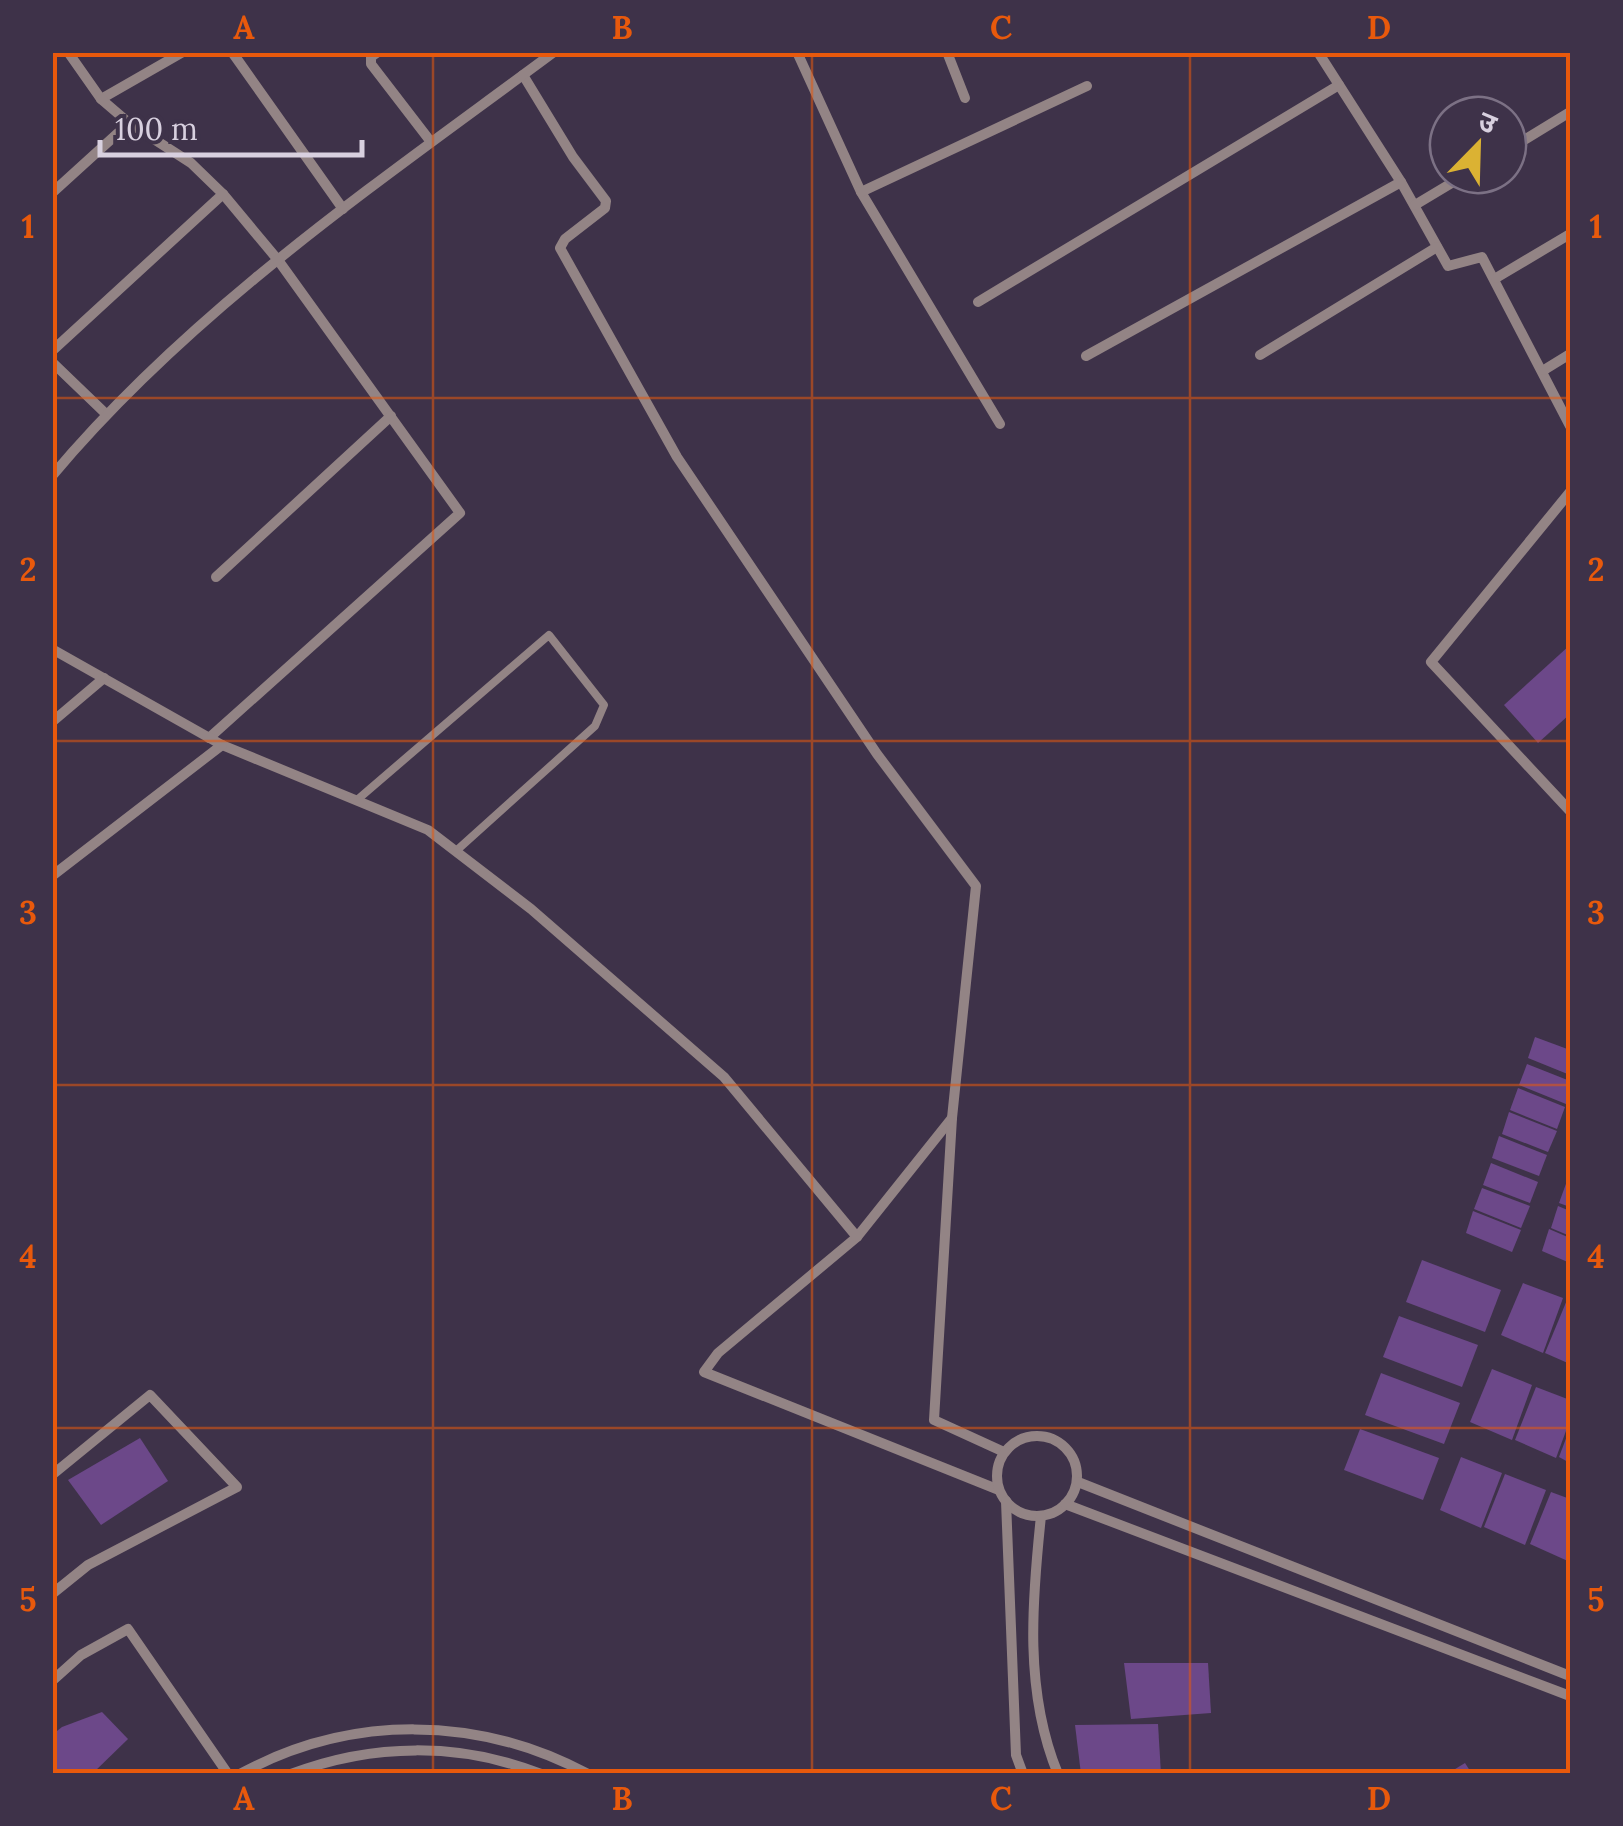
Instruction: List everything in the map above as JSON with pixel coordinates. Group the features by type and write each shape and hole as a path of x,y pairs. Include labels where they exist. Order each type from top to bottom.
{"street":[{"path":"68,52 101,99 129,123 192,163 223,194 278,260 460,514 209,738"},
{"path":"101,99 184,52"},
{"path":"232,52 343,209"},
{"path":"378,52 371,57 371,64 431,142"},
{"path":"52,476 105,414 278,260 554,52"},
{"path":"797,52 862,192 1000,424"},
{"path":"947,52 964,98"},
{"path":"1318,52 1415,205 1448,266 1482,256 1570,426"},
{"path":"523,76 572,157 606,201 605,208 564,239 560,248 606,332 676,457 877,754 976,886 952,1118 934,1420 1004,1452"},
{"path":"978,302 1339,84"},
{"path":"862,192 1087,86"},
{"path":"1528,138 1570,112"},
{"path":"52,193 129,123"},
{"path":"1086,356 1401,182"},
{"path":"52,350 223,194"},
{"path":"1415,205 1432,195"},
{"path":"1496,278 1570,234"},
{"path":"1260,354 1437,247"},
{"path":"1544,370 1570,354"},
{"path":"52,362 105,414"},
{"path":"216,577 391,416"},
{"path":"1570,492 1431,662 1570,811"},
{"path":"52,650 222,745 428,830 532,909 724,1077 856,1236"},
{"path":"52,722 104,678"},
{"path":"52,876 222,745"},
{"path":"952,1118 856,1236 718,1353 704,1372 999,1490"},
{"path":"52,1475 150,1394 237,1486 88,1564 52,1594"},
{"path":"1025,1437 1051,1438 1071,1455 1078,1482 1065,1504 1041,1516 1016,1510 999,1490 998,1464 1004,1452 1025,1437"},
{"path":"1078,1482 1570,1676"},
{"path":"1006,1501 1016,1755 1024,1774"},
{"path":"1065,1504 1570,1696"},
{"path":"1041,1516 1034,1591 1035,1674 1044,1740 1058,1774"},
{"path":"53,1679 81,1655 128,1629 228,1774"},
{"path":"240,1774 280,1754 331,1738 412,1728 493,1737 545,1753 588,1774"},
{"path":"291,1774 354,1755 421,1750 488,1757 541,1774"}],"lane":[{"path":"357,800 549,635 604,705 600,716 595,726 456,851"}],"building":[{"path":"1570,645 1570,714 1538,743 1504,705"},
{"path":"1535,1037 1570,1050 1570,1075 1528,1058"},
{"path":"1527,1064 1570,1081 1566,1104 1519,1085"},
{"path":"1518,1088 1565,1107 1557,1129 1510,1110"},
{"path":"1509,1112 1557,1131 1548,1152 1502,1134"},
{"path":"1499,1136 1547,1155 1539,1176 1492,1158"},
{"path":"1491,1163 1538,1182 1530,1203 1483,1185"},
{"path":"1567,1181 1570,1183 1570,1207 1559,1203"},
{"path":"1482,1188 1530,1206 1521,1228 1474,1209"},
{"path":"1558,1206 1570,1211 1570,1236 1551,1228"},
{"path":"1473,1211 1521,1230 1512,1252 1466,1233"},
{"path":"1549,1229 1570,1238 1570,1263 1542,1251"},
{"path":"1422,1260 1501,1290 1485,1332 1406,1302"},
{"path":"1523,1283 1563,1298 1543,1353 1501,1335"},
{"path":"1567,1300 1570,1302 1570,1364 1545,1353"},
{"path":"1399,1316 1478,1345 1462,1387 1383,1357"},
{"path":"1492,1369 1532,1385 1512,1440 1470,1422"},
{"path":"1381,1373 1460,1403 1444,1444 1365,1415"},
{"path":"1536,1387 1570,1400 1570,1420 1556,1458 1515,1440"},
{"path":"1570,1428 1570,1463 1559,1457"},
{"path":"1360,1429 1439,1458 1423,1500 1344,1470"},
{"path":"140,1438 168,1481 101,1525 68,1480"},
{"path":"1461,1457 1502,1473 1481,1528 1440,1510"},
{"path":"1505,1474 1546,1490 1525,1545 1484,1527"},
{"path":"1551,1492 1570,1499 1570,1562 1530,1544"},
{"path":"1124,1663 1208,1663 1211,1713 1131,1719"},
{"path":"102,1712 128,1739 92,1774 52,1774 52,1735 62,1727"},
{"path":"1158,1724 1161,1774 1081,1774 1075,1725"},
{"path":"1465,1763 1472,1774 1447,1774"}]}
